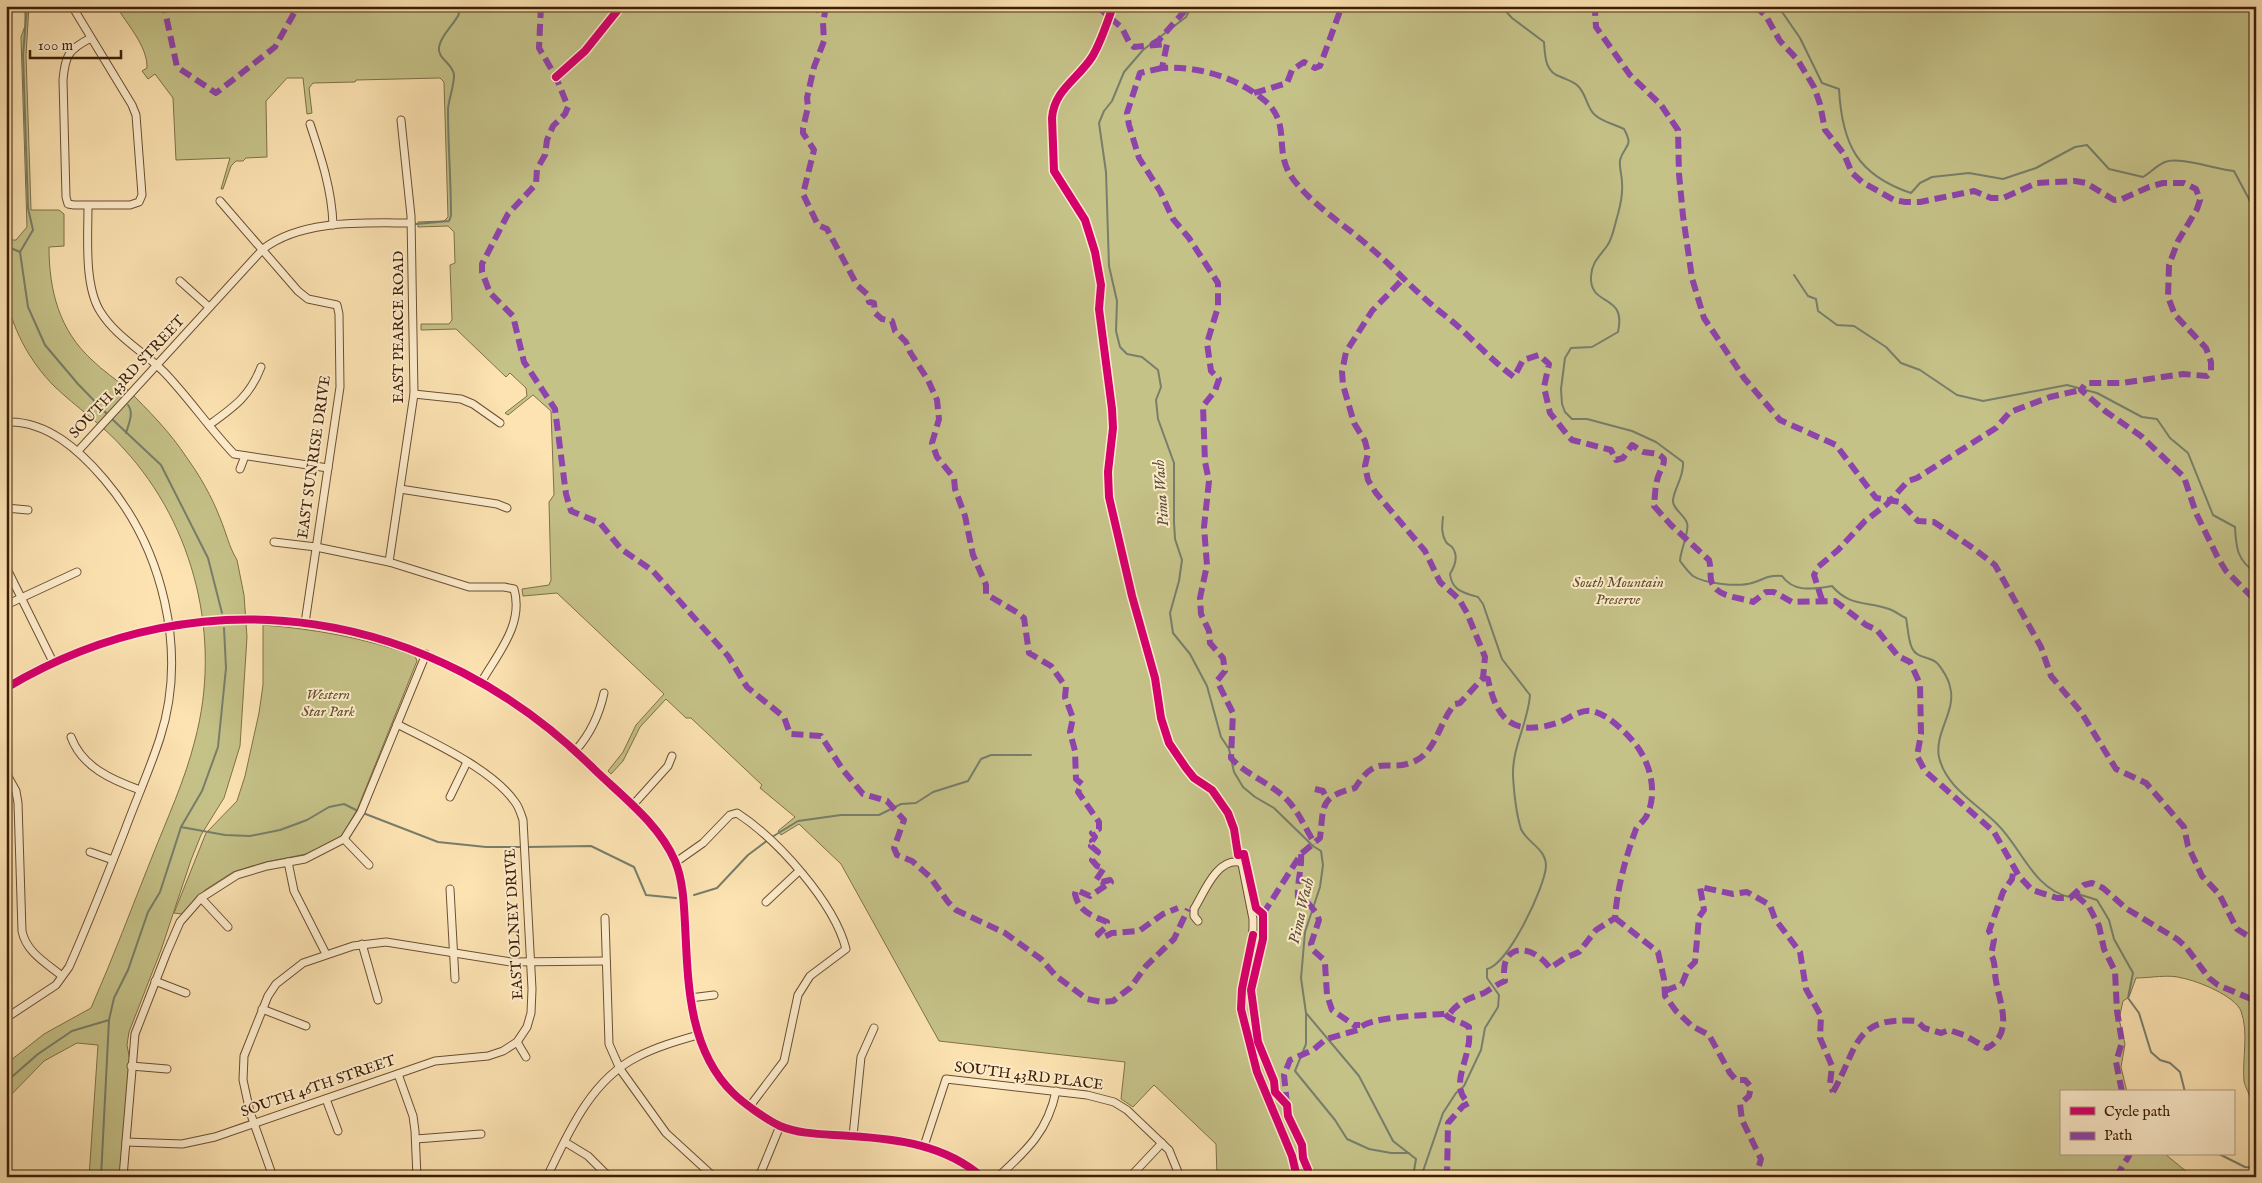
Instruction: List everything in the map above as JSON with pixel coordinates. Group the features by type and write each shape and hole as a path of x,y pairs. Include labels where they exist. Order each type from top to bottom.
{"street":[{"path":"72,6 91,38 136,115 142,195 139,202 130,205 88,206 68,204 63,89 64,63 76,46 91,38"},
{"name":"EAST PEARCE ROAD","path":"389,562 414,394 411,223 401,120"},
{"path":"310,124 329,185 334,226"},
{"name":"EAST SUNRISE DRIVE","path":"220,201 298,291 308,299 337,305 340,314 340,387 305,623"},
{"path":"88,206 91,284 100,311 112,325 188,397 234,454 328,468"},
{"name":"SOUTH 43RD STREET","path":"6,422 32,426 53,434 78,451 271,242 297,231 334,226 411,223"},
{"path":"180,281 209,307"},
{"path":"209,425 242,400 252,388 261,366"},
{"path":"414,394 461,399 473,404 500,423"},
{"path":"6,1018 56,985 72,962 160,738 170,697 171,662 168,626 161,588 153,561 140,531 112,488 78,451"},
{"path":"240,469 245,456"},
{"path":"400,489 497,504 507,508"},
{"path":"6,508 28,510"},
{"path":"274,542 316,547 389,562 469,588 504,587 514,590 516,612 513,628 482,682"},
{"path":"6,567 53,662"},
{"path":"6,605 77,572"},
{"path":"6,688 53,662 109,641 168,626 234,620 305,623 354,631 426,654 482,682 530,713 576,750 656,829 676,862 683,896 690,998 698,1035 715,1072 734,1094 780,1126 819,1134 853,1136 924,1146 950,1155 982,1177"},
{"path":"123,1177 131,1066 137,1027 180,922 201,898 237,875 317,855 344,839 360,812 426,654"},
{"path":"576,750 588,736 596,722 604,693"},
{"path":"397,724 448,749 467,762 450,797"},
{"path":"71,737 80,753 100,773 140,790"},
{"path":"632,806 668,766 672,756"},
{"name":"EAST OLNEY DRIVE","path":"467,762 507,792 517,803 523,820 532,1013 527,1026 517,1042"},
{"path":"6,773 16,791 18,803 22,931 24,942 28,948 62,976"},
{"path":"676,862 703,843 730,815 737,813 767,836 819,894 843,938 846,949 810,976 798,995 784,1061 750,1106"},
{"path":"344,839 369,865"},
{"path":"90,852 113,860"},
{"path":"288,862 294,892 326,954"},
{"path":"1198,921 1194,916 1194,909 1216,872 1224,865 1239,862 1242,864 1253,919 1252,946 1242,990 1241,1010 1257,1072 1292,1156 1298,1177"},
{"path":"766,902 799,871"},
{"path":"450,889 455,979"},
{"path":"201,898 228,927"},
{"path":"605,918 609,1044 620,1068 666,1133 714,1177"},
{"path":"273,1177 254,1123 242,1080 244,1056 268,996 276,984 303,963 326,954 362,944 386,942 511,962 606,961"},
{"path":"362,944 378,1000"},
{"path":"155,981 186,993"},
{"path":"690,998 714,996"},
{"path":"262,1009 306,1026"},
{"path":"853,1136 861,1057 874,1028"},
{"path":"547,1177 588,1098 620,1068 635,1058 651,1050 698,1035"},
{"path":"517,1042 526,1057"},
{"name":"SOUTH 46TH STREET","path":"126,1142 182,1144 215,1137 435,1061 488,1056 503,1052 517,1042"},
{"path":"131,1066 167,1069"},
{"path":"398,1074 413,1116 416,1139 416,1177"},
{"name":"SOUTH 43RD PLACE","path":"924,1146 946,1079 1056,1091 1095,1096 1114,1102 1126,1110 1170,1150 1180,1177"},
{"path":"998,1177 1020,1156 1044,1128 1049,1118 1056,1091"},
{"path":"326,1099 338,1131"},
{"path":"759,1177 780,1126"},
{"path":"416,1139 481,1134"},
{"path":"565,1142 588,1156 609,1177"},
{"path":"1130,1177 1162,1143"}],"green space":[{"path":"25,6 29,6 26,55 31,210 59,210 64,214 64,246 49,247 51,279 58,308 71,336 81,348 96,364 127,389 151,414 174,439 197,472 213,502 237,560 244,595 247,637 240,746 224,798 201,835 191,860 161,950 129,1032 127,1045 131,1066 123,1177 89,1177 98,1045 77,1043 44,1061 6,1100 6,1064 44,1034 91,1008 191,755 203,702 205,663 203,624 196,586 185,548 169,513 149,479 116,440 45,376 22,343 8,305 6,292 6,240 16,240 27,227 21,37 25,26"},
{"name":"South Mountain Preserve","path":"116,6 2256,6 2256,1124 2252,1115 2251,1100 2244,1081 2245,1028 2241,1011 2232,1000 2215,990 2189,980 2171,976 2136,978 2129,997 2123,1001 2119,1019 2125,1044 2121,1067 2127,1090 2060,1090 2060,1156 2167,1156 2193,1177 1217,1177 1216,1144 1154,1085 1133,1107 1121,1099 1125,1062 939,1041 841,864 799,824 781,835 778,831 795,817 760,788 762,785 691,718 686,718 666,699 640,727 623,761 611,774 608,771 623,752 636,725 664,694 557,593 523,596 522,589 549,585 551,580 549,502 554,495 551,411 533,395 508,415 505,413 527,396 526,388 510,373 506,377 456,329 421,330 421,324 449,324 452,320 450,265 455,263 454,232 448,226 418,227 418,222 444,221 448,217 444,82 440,78 313,83 309,88 312,113 307,114 303,78 287,78 266,101 267,157 246,158 243,161 236,161 231,166 223,189 221,189 230,158 176,160 173,98 155,74 148,79 142,71 147,68 146,60 141,44"},
{"name":"Western Star Park","path":"263,625 302,629 359,639 415,656 417,661 357,810 342,836 316,852 266,862 233,872 205,890 182,914 174,913 206,833 237,801 245,776 259,713 263,685"}],"waterway":[{"path":"27,6 23,55 28,208 33,230 20,252 28,307 45,345 78,384 108,415"},
{"path":"416,224 449,221 451,216 448,109 454,75 451,67 440,55 439,47 442,38 459,14 456,6"},
{"name":"Pima Wash","path":"1192,6 1186,17 1143,50 1124,72 1112,101 1104,111 1099,123 1106,172 1109,266 1117,301 1116,331 1120,347 1127,354 1142,357 1158,370 1161,387 1156,400 1158,419 1174,463 1175,539 1182,560 1179,581 1170,613 1173,633 1190,654 1207,686 1221,737 1229,749 1234,772 1243,787 1255,797 1274,808 1313,846 1321,851 1323,865 1320,887 1305,932 1301,978 1306,1013 1306,1044 1295,1071 1335,1120 1347,1139 1369,1149 1391,1153 1409,1153"},
{"path":"1501,6 1512,18 1544,42 1547,63 1552,72 1576,84 1593,113 1601,119 1624,129 1628,139 1628,145 1620,160 1622,195 1614,230 1609,243 1594,263 1591,276 1592,286 1596,293 1613,305 1617,311 1619,319 1618,332 1592,347 1571,348 1565,358 1561,389 1562,404 1565,412 1572,419 1587,419 1632,431 1656,442 1683,462 1673,503 1686,520 1688,527 1680,561 1693,576 1714,583 1739,585 1769,577 1782,576 1792,585 1798,587 1811,589 1832,586 1845,597 1889,609 1906,618 1914,652 1937,663 1949,684 1951,704 1938,748 1939,757 1948,778 1955,787 1998,825 2029,867 2046,885 2069,897 2075,893 2097,900 2109,920 2114,939 2133,973 2128,998 2139,1013 2151,1052 2160,1060 2170,1063 2180,1072 2184,1090"},
{"path":"1778,6 1800,38 1822,83 1839,89 1844,126 1856,155 1865,167 1877,177 1893,186 1911,193 1920,183 1932,177 1969,173 2003,179 2036,168 2075,147 2087,145 2109,169 2143,177 2162,163 2171,161 2188,162 2234,171 2250,201 2256,205"},
{"path":"6,246 20,252"},
{"path":"1794,275 1808,296 1816,299 1818,311 1837,325 1854,326 1886,347 1901,363 1920,370 1957,395 1983,401 2067,385 2097,393 2142,417 2157,419 2170,438 2188,453 2213,515 2235,527 2236,541 2241,558 2256,573"},
{"path":"126,433 131,415 128,405"},
{"path":"112,419 161,465 208,558 222,613"},
{"path":"1421,1177 1443,1113 1456,1093 1464,1086 1481,1050 1485,1028 1498,1007 1499,995 1487,978 1487,969 1496,964 1515,940 1532,907 1546,866 1540,850 1527,838 1521,829 1514,789 1513,765 1530,695 1502,659 1483,604 1478,597 1456,588 1451,580 1450,574 1456,557 1454,550 1446,543 1443,536 1443,517"},
{"path":"101,1177 109,1020 114,998 128,970 148,912 160,892 181,827 202,791 218,747 226,668 224,628"},
{"path":"772,837 798,821 841,815 879,815 901,804 916,803 933,792 968,781 981,759 991,755 1031,755"},
{"path":"181,827 225,835 250,836 280,830 307,820 329,807 344,804 358,811"},
{"path":"363,813 438,842 486,847 522,847"},
{"path":"694,895 717,888 748,855 768,840"},
{"path":"527,847 591,846 634,867 646,895 676,898"},
{"name":"Pima Wash","path":"1306,1013 1359,1076 1393,1141 1416,1159 1413,1177"},
{"path":"6,1082 38,1054 72,1031 109,1020"},
{"path":"2223,1156 2245,1167 2256,1168"}],"marked path":[{"path":"156,6 165,11 177,67 216,93 275,47 298,6"},
{"path":"541,6 539,48 556,77 568,107 565,114 553,126 547,140 545,155 537,169 536,184 508,214 482,264 482,272 490,293 513,316 524,362 555,409 566,494 571,511 600,523 621,549 653,571 728,656 747,687 784,717 790,734 821,736 843,770 863,794 887,801 904,820 894,848 897,855 912,861 930,877 956,910 1005,933 1041,959 1056,976 1087,999 1102,1002 1113,1001 1130,988 1146,966 1174,939 1188,909"},
{"path":"815,6 817,10 819,6"},
{"path":"828,6 823,23 824,41 814,67 803,128 803,133 814,150 803,194 818,225 827,229 857,285 867,294 869,302 874,303 875,313 882,319 892,321 895,331 906,342 910,352 928,380 937,400 939,419 932,443 937,457 954,478 955,489 965,516 973,555 986,585 986,594 1024,618 1029,653 1051,666 1066,687 1065,697 1073,718 1070,732 1075,751 1076,779 1082,784 1078,792 1099,822 1099,829 1092,833 1095,837 1092,841 1094,844 1091,846 1098,852 1092,860 1097,866 1104,868 1096,880 1102,882 1110,880 1111,882 1090,896 1076,890 1075,894 1079,905 1086,912 1107,922 1105,928 1098,934 1102,938 1112,933 1139,931 1163,914 1178,908"},
{"path":"1097,6 1122,28 1130,44 1134,47 1167,44 1162,68 1203,71 1229,79 1264,100 1273,109 1278,119 1287,169 1293,179 1311,199 1363,241 1514,377 1523,360 1539,355 1549,364 1544,387 1550,413 1572,440 1611,450 1616,460 1623,458 1632,445 1642,451 1662,456 1664,462 1657,480 1654,506 1671,525 1709,560 1711,580 1717,590 1723,594 1753,602 1766,592 1774,592 1792,602 1835,601 1866,625 1877,630 1898,656 1910,662 1920,684 1921,734 1917,756 1925,771 1994,832 2019,876 2032,890 2057,898 2070,898 2084,885 2092,883 2103,888 2127,909 2177,939 2186,947 2209,978 2218,985 2256,1001"},
{"path":"1152,44 1159,40 1189,6"},
{"path":"1254,93 1287,83 1292,70 1304,62 1315,68 1320,66 1340,11 1339,6"},
{"path":"1590,6 1595,11 1596,27 1630,75 1661,105 1678,130 1679,174 1692,278 1704,318 1744,378 1780,420 1836,445 1876,498 1900,502 1918,521 1934,522 1995,565 2041,647 2051,676 2081,712 2116,769 2146,783 2184,827 2188,846 2202,876 2219,894 2237,929 2248,936 2256,937"},
{"path":"1755,6 1766,16 1780,41 1797,59 1814,87 1820,104 1825,130 1844,154 1852,173 1862,182 1894,200 1920,202 1974,191 1991,198 2003,198 2037,183 2075,181 2086,183 2114,200 2122,199 2163,183 2184,183 2196,189 2200,200 2197,209 2178,241 2169,265 2168,297 2175,315 2206,348 2211,362 2211,372 2207,376 2183,374 2122,383 2086,383 2081,390 2105,411 2141,436 2184,477 2196,513 2218,558 2226,571 2256,601"},
{"path":"1162,68 1140,73 1127,113 1129,125 1139,158 1160,191 1173,219 1189,238 1218,283 1218,307 1207,343 1211,371 1219,379 1215,391 1203,406 1205,462 1209,481 1204,527 1207,565 1200,598 1201,614 1209,631 1210,643 1223,658 1225,671 1217,681 1233,713 1231,758 1245,770 1284,796 1297,813 1315,844"},
{"path":"1263,914 1301,854 1320,838 1323,810 1329,799 1343,791 1355,788 1363,777 1376,767 1397,766 1422,757 1433,743 1445,718 1455,704 1460,703 1483,678 1485,657 1467,613 1459,599 1440,582 1425,551 1376,493 1368,480 1365,466 1368,453 1365,441 1354,423 1343,385 1342,372 1346,352 1372,311 1404,278"},
{"path":"1822,600 1814,575 1818,567 1838,550 1865,521 1887,504 1908,481 1917,478 1996,428 2010,412 2050,397 2081,390"},
{"path":"1483,678 1488,679 1497,706 1503,716 1511,723 1520,727 1531,728 1545,726 1560,722 1579,713 1592,711 1603,715 1619,727 1632,740 1644,757 1651,777 1652,798 1650,808 1646,817 1636,829 1629,850 1620,884 1615,918"},
{"path":"1315,789 1323,791 1327,799"},
{"path":"1301,854 1298,897 1309,904 1319,920 1311,944 1313,950 1323,959 1325,964 1327,995 1332,1010 1354,1025 1360,1025"},
{"path":"1833,1092 1861,1037 1869,1029 1881,1024 1896,1021 1917,1021 1924,1028 1941,1033 1949,1030 1964,1035 1987,1048 1995,1042 2003,1027 2003,1018 1991,955 1994,940 1989,931 2003,892 2012,879 2014,867"},
{"path":"1665,991 1682,984 1688,969 1695,962 1699,917 1704,910 1700,887 1733,894 1747,892 1770,905 1775,919 1800,952 1806,989 1821,1016 1820,1038 1832,1066 1830,1084 1833,1092"},
{"path":"2076,895 2089,907 2099,926 2104,949 2115,971 2117,1011 2122,1042 2116,1062 2122,1090"},
{"path":"1615,918 1658,952 1664,979 1665,996 1676,1011 1692,1026 1709,1035 1730,1073 1736,1080 1745,1080 1751,1087 1749,1096 1740,1104 1742,1120 1761,1159 1756,1177"},
{"path":"1287,1104 1284,1075 1290,1060 1313,1050 1326,1039 1358,1030 1374,1021 1450,1013 1461,1003 1505,981 1504,968 1506,959 1511,953 1518,950 1534,954 1550,968 1565,958 1579,952 1596,930 1615,918"},
{"path":"1445,1014 1469,1027 1469,1045 1460,1084 1461,1091 1469,1103 1463,1106 1448,1123 1447,1177"},
{"path":"2116,1177 2129,1156"}],"cycle path":[{"path":"556,77 585,51 621,6"},
{"path":"1113,6 1092,57 1062,92 1054,108 1052,118 1054,171 1085,220 1095,252 1101,285 1099,309 1112,409 1113,428 1108,472 1109,497 1132,596 1155,678 1161,718 1169,743 1186,768 1194,778 1212,790 1228,813 1234,829 1238,855 1244,854 1256,908 1263,914 1263,939 1251,990 1258,1042 1274,1081 1275,1092 1287,1105 1288,1116 1302,1145 1308,1177"},
{"path":"6,688 82,651 159,628 237,620 314,624 390,642 463,673 532,715 595,770 660,835 675,861 681,884 687,969 693,1014 707,1056 718,1075 733,1093 762,1116 788,1129 815,1134 886,1139 920,1146 953,1158 968,1166 982,1177"},
{"path":"1253,935 1242,989 1241,1009 1257,1072 1292,1156 1297,1177"}]}
